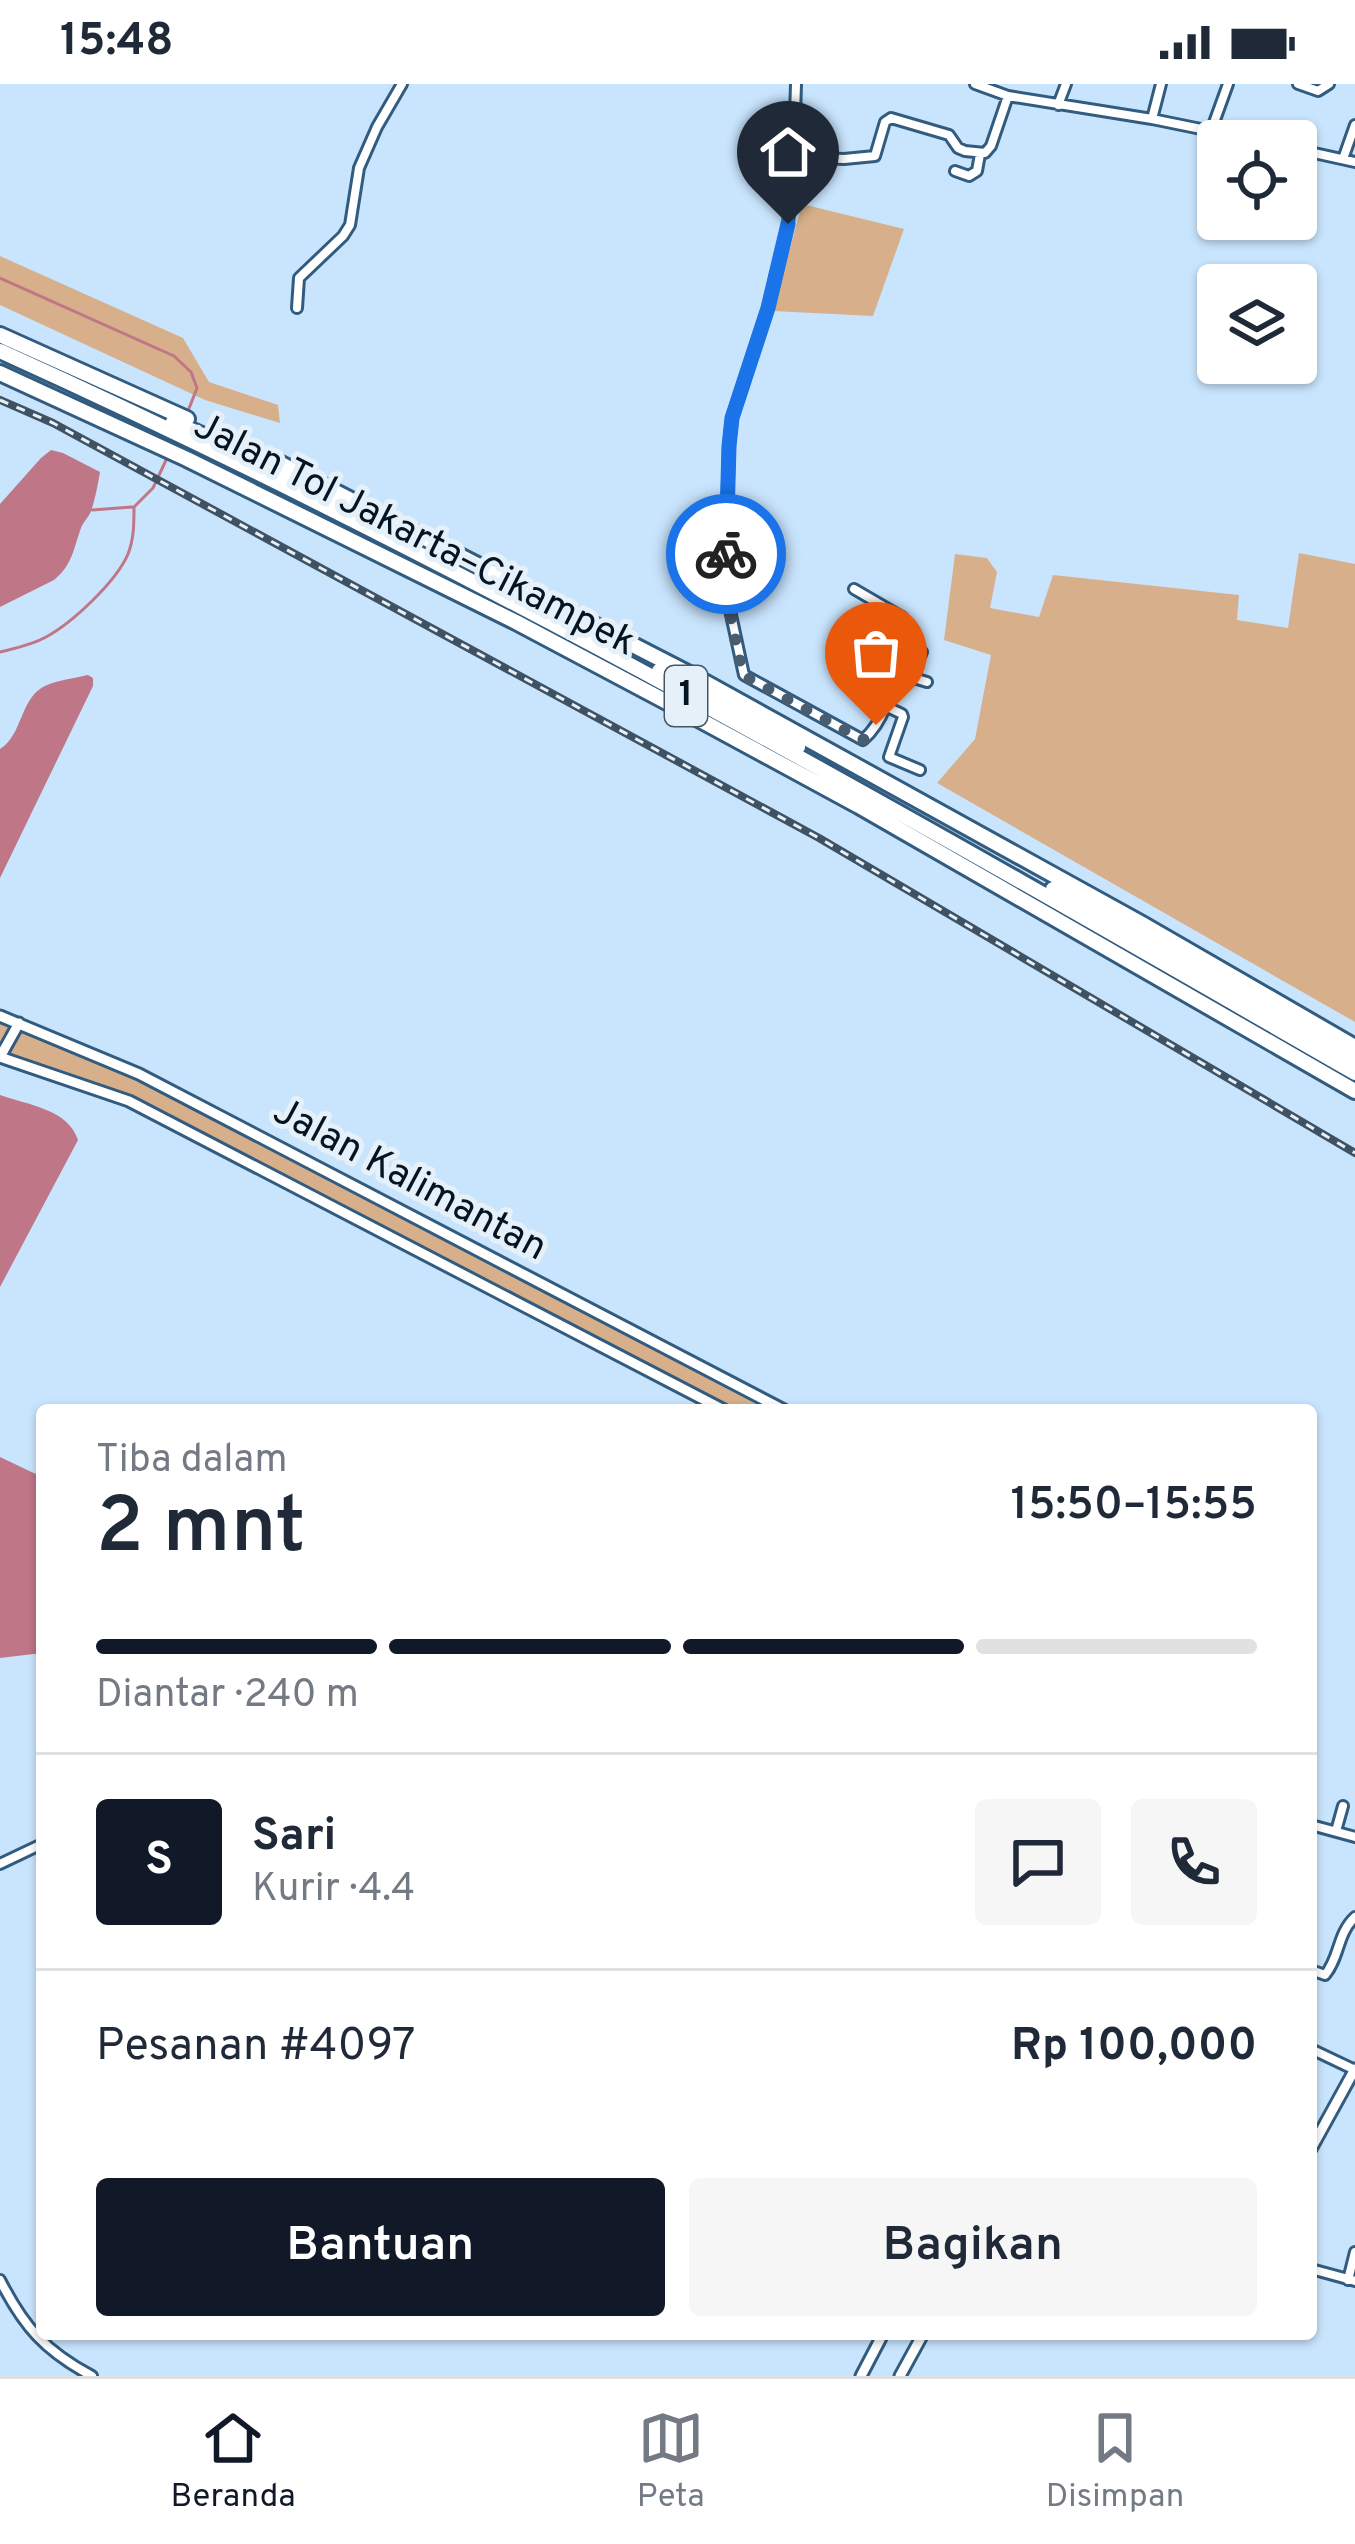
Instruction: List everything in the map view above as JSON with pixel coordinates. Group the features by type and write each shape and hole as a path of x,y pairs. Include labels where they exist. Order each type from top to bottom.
{"highway":[{"name":"Jalan Tol Jakarta–Cikampek","path":"0,338 340,493 718,689 1355,1047"},
{"name":"1","path":"0,338 248,456 718,702 1355,1061"},
{"name":"1","path":"0,351 127,409 518,605 943,836 1355,1072"},
{"name":"Jalan Tol Jakarta–Cikampek","path":"0,373 142,437 516,622 820,784 1355,1090"}],"street":[{"path":"297,308 299,278 350,226 359,168 402,84"},
{"path":"796,84 794,157 783,249 731,427 726,595 742,671 750,681 863,740 876,725 895,680 902,616 854,589"},
{"path":"975,84 1008,96 1197,127"},
{"path":"1058,105 1066,84"},
{"path":"1152,119 1160,84"},
{"path":"1215,120 1228,84"},
{"path":"1298,84 1318,91 1329,84"},
{"path":"794,157 875,156 889,118 949,135 958,148 985,153 1008,96"},
{"path":"1343,159 1355,126"},
{"path":"1317,153 1355,163"},
{"path":"955,171 969,176 977,171 980,154"},
{"path":"912,677 922,652"},
{"path":"895,680 904,675 927,682"},
{"path":"884,706 903,717 889,757 920,770"},
{"name":"Jalan Kalimantan","path":"0,1016 139,1074 772,1404"},
{"path":"0,1057 19,1023"},
{"name":"Jalan Kalimantan","path":"0,1057 129,1101 712,1404"},
{"path":"583,1338 597,1314"},
{"path":"1336,1831 1343,1806"},
{"path":"1317,1826 1355,1837"},
{"path":"0,1864 36,1847"},
{"path":"1317,1973 1324,1976 1329,1970 1342,1933 1355,1917"},
{"path":"1317,2052 1355,2069 1317,2138"},
{"path":"1317,2271 1352,2281 1355,2252"},
{"path":"0,2280 17,2313 36,2336"},
{"path":"40,2340 92,2376"},
{"path":"861,2376 880,2340"},
{"path":"900,2376 920,2340"}],"shaded area":[{"path":"802,204 904,229 873,316 773,311"},
{"path":"0,256 183,338 209,382 278,405 280,423 205,400 0,305"},
{"path":"51,450 100,472 92,507 60,574 0,607 0,504"},
{"path":"1299,553 1355,564 1355,1022 937,783 975,739 991,655 944,640 955,554 987,558 997,572 990,608 1039,617 1053,575 1239,595 1237,620 1288,628"},
{"path":"88,675 93,686 0,878 0,749 38,691"},
{"path":"0,1016 139,1074 772,1404 712,1404 129,1101 0,1057"},
{"path":"0,1095 56,1115 78,1140 0,1287"},
{"path":"0,1457 36,1474 36,1654 0,1658"}],"waterway":[{"path":"0,278 174,356 191,372 197,388 188,411"},
{"path":"0,652 56,631 104,589 128,554 134,507 153,488 167,458"},
{"path":"92,510 132,507"}],"railway":[{"path":"0,400 53,423 819,838 1355,1153"}],"way so far":[{"path":"726,554 726,595 746,677 863,740 876,725"}],"route":[{"path":"726,554 732,418 768,308 788,224"}]}
